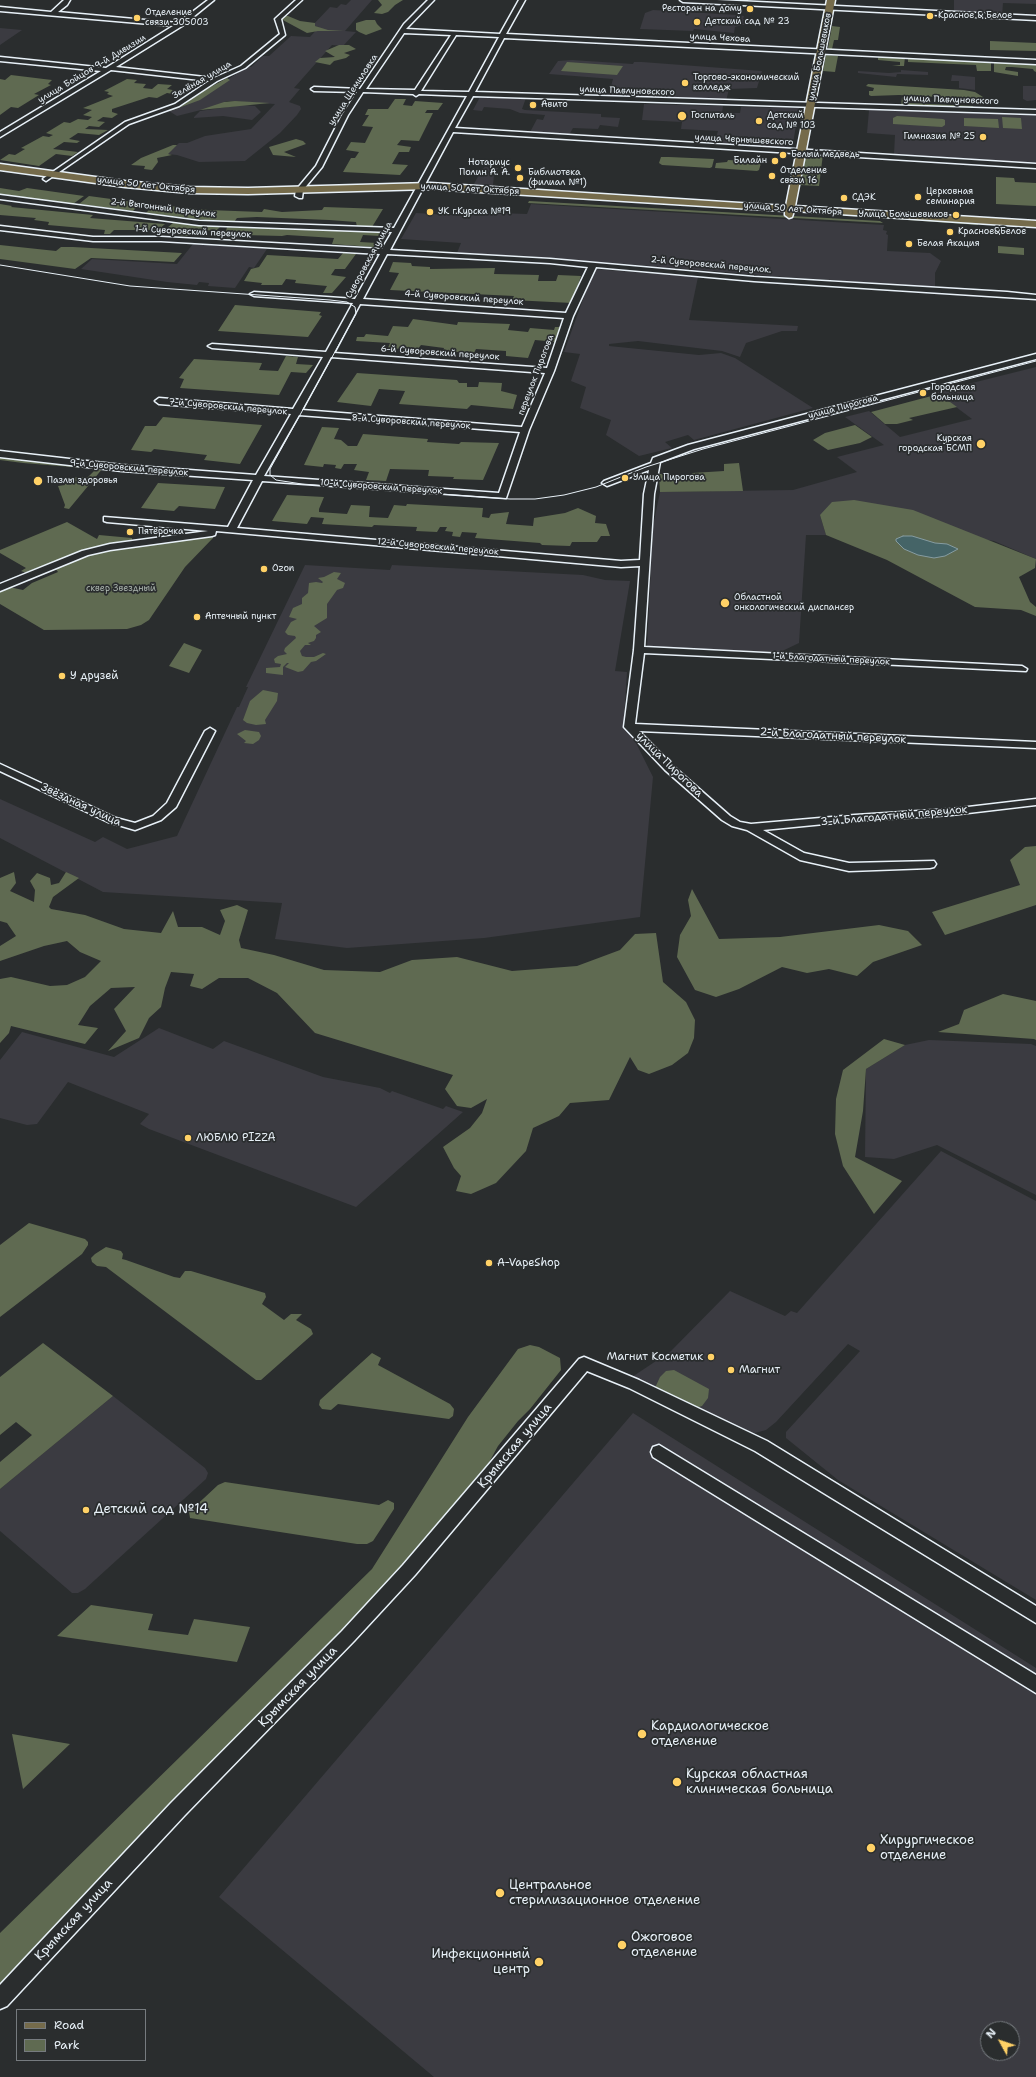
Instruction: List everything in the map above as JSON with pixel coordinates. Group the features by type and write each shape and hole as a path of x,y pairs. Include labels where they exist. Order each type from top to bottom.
{"main road":[{"name":"улица Большевиков","path":"789,212 831,4"},
{"name":"улица 50 лет Октября","path":"0,166 49,177"},
{"name":"улица 50 лет Октября","path":"0,173 49,177 168,194 218,196 418,190 789,212 1036,230"},
{"name":"улица 50 лет Октября","path":"789,212 1036,224"}],"street":[{"path":"52,14 65,4 66,0"},
{"name":"улица Бойцов 9-й Дивизии","path":"0,135 180,24 211,0"},
{"name":"Зелёная улица","path":"49,177 127,123 177,105 215,80 243,67 283,34 278,19 299,0"},
{"name":"улица Щемиловка","path":"299,193 319,167 345,115 403,31 431,0"},
{"name":"Суворовская улица","path":"232,529 258,479 329,354 522,0"},
{"path":"683,0 831,4 1036,18"},
{"path":"0,9 180,24"},
{"name":"улица Чехова","path":"403,31 1036,62"},
{"path":"416,94 455,33"},
{"path":"0,59 215,80"},
{"name":"улица Павлуновского","path":"314,90 1036,112"},
{"name":"улица Чернышевского","path":"451,130 1036,166"},
{"name":"2-й Выгонный переулок","path":"0,197 199,223 397,230"},
{"name":"1-й Суворовский переулок","path":"0,228 93,239 203,241 385,252"},
{"name":"2-й Суворовский переулок.","path":"385,252 593,265 754,279 1036,297"},
{"name":"переулок Пирогова","path":"503,496 525,430 550,372 569,316 593,265"},
{"name":"4-й Суворовский переулок","path":"254,294 569,316"},
{"name":"6-й Суворовский переулок","path":"212,346 550,372"},
{"name":"улица Пирогова","path":"930,864 849,867 830,864 790,852 751,828 736,824 726,818 669,768 629,727 639,650 649,494 656,460 691,447 1036,356"},
{"name":"7-й Суворовский переулок","path":"159,401 296,413"},
{"name":"8-й Суворовский переулок","path":"296,413 525,430"},
{"name":"9-й Суворовский переулок","path":"0,454 122,468 258,479"},
{"name":"улица Пирогова","path":"608,483 655,465"},
{"name":"10-й Суворовский переулок","path":"258,479 503,496"},
{"path":"107,519 232,529"},
{"path":"0,588 85,553 232,529"},
{"name":"12-й Суворовский переулок","path":"232,529 621,564 644,563"},
{"name":"1-й Благодатный переулок","path":"639,650 1022,669"},
{"name":"2-й Благодатный переулок","path":"629,727 1036,745"},
{"name":"Звёздная улица","path":"0,767 112,820 135,826 157,818 172,805 210,732"},
{"name":"3-й Благодатный переулок","path":"751,828 854,818 951,812 1036,802"},
{"name":"Крымская улица","path":"0,1999 178,1809 348,1636 410,1570 584,1363 634,1384 732,1430 761,1446 1036,1615"},
{"path":"659,1452 1036,1685"}],"shaded area":[{"path":"351,0 372,0 345,31 356,32 343,46 332,45 294,88 300,89 289,102 300,106 301,109 280,133 245,161 199,162 177,155 167,154 179,143 187,143 205,136 251,129 275,104 227,101 209,108 177,116 169,111 200,99 246,67 251,67 263,56 269,56 291,36 310,37 319,27 312,26 330,7 337,8 341,4 346,5"},
{"path":"954,0 1036,0 1036,4 1003,3 1002,16 954,12"},
{"name":"Детский сад № 23","path":"653,10 738,15 744,16 743,19 753,19 751,25 735,27 734,33 694,29 693,31 640,29 645,13"},
{"path":"0,28 22,30 0,45"},
{"name":"Торгово-экономический колледж","path":"572,60 633,64 634,62 642,62 762,71 757,88 729,89 726,101 608,97 613,79 549,74 558,61"},
{"path":"901,70 928,72 928,75 897,74 896,77 858,73 858,71 889,73 901,72"},
{"path":"952,75 975,77 975,90 959,88 959,81 951,81"},
{"path":"1023,86 1036,86 1036,100 1027,101 1023,99"},
{"path":"480,97 526,98 522,109 525,110 601,114 601,117 620,118 618,127 600,125 598,129 573,128 568,137 529,134 537,119 543,120 545,115 520,113 510,109 484,107 482,111 473,110"},
{"name":"Детский сад № 103","path":"644,104 723,106 722,113 740,113 741,107 799,108 792,149 714,144 718,131 681,129 682,122 642,120"},
{"path":"242,105 255,106 261,112 252,120 223,116 194,118 200,111"},
{"name":"Гимназия № 25","path":"869,110 1036,115 1036,164 894,154 895,135 867,133"},
{"path":"485,167 498,168 494,175 493,185 474,184 482,169"},
{"path":"531,204 884,225 883,230 887,231 886,234 888,235 887,251 930,253 941,261 935,273 935,287 785,277 528,256 457,253 461,243 401,239 416,213 467,216 469,212 527,214"},
{"path":"193,244 267,249 254,268 249,267 235,288 208,286 209,283 199,282 197,285 167,282 81,269 92,259 177,264"},
{"path":"594,269 698,277 689,320 798,326 797,331 782,331 746,343 740,357 722,351 638,341 609,344 609,346 699,355 721,353 735,358 813,408 694,440 688,435 665,442 672,448 639,456 606,435 611,420 580,408 586,387 571,381 580,354 564,352"},
{"path":"1036,367 1036,559 994,541 820,515 826,535 806,535 799,643 776,654 647,648 653,526 660,492 793,490 857,472 837,457 884,445 845,417 869,411 900,437 972,419 936,392"},
{"path":"305,565 390,570 392,565 583,575 605,580 630,581 615,671 627,672 624,719 653,777 640,917 484,938 347,948 275,939 282,903 103,892 0,838 0,799 95,842 103,837 127,849 177,836 237,707 239,707 248,687 246,687"},
{"path":"159,1028 213,1049 224,1041 323,1077 380,1088 390,1093 392,1091 443,1109 446,1106 463,1112 356,1207 149,1129 140,1124 149,1114 68,1082 37,1124 27,1125 0,1118 0,1060 22,1032 114,1057"},
{"path":"929,1040 1031,1044 1036,1046 1036,1195 937,1145 894,1159 865,1157 866,1069 905,1045"},
{"path":"941,1151 1036,1201 1036,1600 838,1480 786,1438 786,1432 860,1351 848,1344 776,1422 766,1430 755,1433 747,1432 632,1377 671,1351 730,1291 785,1316 791,1311 797,1313"},
{"name":"Детский сад №14","path":"113,1396 205,1468 208,1473 206,1479 85,1589 78,1593 72,1593 0,1531 0,1489"},
{"name":"Курская областная клиническая больница","path":"633,1413 1036,1668 1036,2077 434,2077 219,1897"}],"green space":[{"path":"378,0 403,0 388,12 382,14 374,13 382,5"},
{"path":"283,16 288,16 300,21 315,23 315,26 328,30 344,31 318,31 307,33 281,19"},
{"path":"366,20 375,20 382,29 366,35 356,30 356,23"},
{"path":"832,26 840,27 838,40 834,40 832,49 830,49 828,48"},
{"path":"990,41 1036,43 1036,51 990,50"},
{"path":"339,45 349,45 356,49 344,53 350,55 346,58 334,61 330,65 315,62 320,58 335,57 325,51"},
{"path":"826,54 905,57 904,66 892,66 900,65 900,62 878,60 878,57"},
{"path":"826,55 838,56 835,72 823,71"},
{"path":"908,57 991,61 991,71 977,71 976,65 908,62"},
{"path":"567,62 623,66 617,75 561,71"},
{"path":"994,62 1036,63 1036,72 1033,69 1006,67 1005,70 1018,72 1018,76 994,72"},
{"path":"11,75 52,80 48,84 51,85 34,94 39,95 18,108 11,107 0,115 0,79 5,80"},
{"path":"227,78 230,80 200,100 167,111"},
{"path":"127,79 137,80 134,83 146,84 143,88 152,89 158,84 172,85 167,89 178,91 173,94 167,93 157,98 149,97 112,109 112,112 118,114 112,118 103,117 97,121 105,122 99,127 89,126 85,129 108,130 99,135 78,133 69,139 80,141 77,143 64,142 53,149 78,152 72,156 56,154 39,166 0,160 9,154 15,155 25,149 21,148 43,136 49,137 53,135 46,133 64,122 70,123 78,119 88,120 92,117 83,115 92,110 83,108 113,96 107,94 109,92 104,91"},
{"path":"868,84 964,90 975,92 983,97 980,99 899,95 871,96 869,95 869,91 873,91 874,88 866,86"},
{"path":"902,97 915,98 908,99 907,102 910,103 973,106 974,109 901,107"},
{"path":"395,99 406,99 403,105 412,106 415,101 443,103 438,110 427,110 425,113 433,113 419,141 401,140 397,145 411,147 409,152 399,152 392,164 408,165 400,175 343,172 351,158 355,158 359,152 346,150 351,142 365,143 373,127 362,126 369,115 365,115 368,109 388,109"},
{"path":"235,101 270,103 200,110 224,102"},
{"path":"897,116 943,119 945,120 945,125 942,127 893,124 893,118"},
{"path":"1002,117 1021,118 1022,129 1003,128"},
{"path":"964,118 998,119 999,128 964,126"},
{"path":"296,139 303,141 306,144 284,152 296,157 273,155 269,147"},
{"path":"173,145 177,145 168,154 172,155 157,158 158,162 152,170 144,169 145,166 131,165 141,158"},
{"path":"810,154 823,154 819,186 800,185 804,156"},
{"path":"661,157 714,159 712,167 710,168 662,165 659,163"},
{"path":"728,160 761,163 759,170 757,171 715,168 716,163 727,162"},
{"path":"996,177 1014,178 1015,182 1036,183 1036,206 996,204"},
{"path":"54,178 123,186 295,193 246,195 163,192"},
{"path":"0,188 19,191 27,188 84,196 73,204 0,194"},
{"path":"512,193 779,210 507,195"},
{"path":"89,196 141,203 133,211 79,204"},
{"path":"529,201 880,221 883,223 528,203"},
{"path":"0,204 12,206 11,207 93,215 90,218 165,224 158,230 114,230 110,234 104,234 105,230 48,225 49,222 34,220 36,218 0,215"},
{"path":"168,206 208,210 262,212 264,209 282,212 322,210 324,207 383,209 372,227 357,227 356,222 329,220 257,217 237,218 234,222 223,222 146,213 150,209"},
{"path":"799,211 978,222 978,225 795,212"},
{"path":"173,223 221,226 217,230 198,231 188,236 177,235 177,231 167,228"},
{"path":"252,226 381,231 380,236 363,235 360,242 377,243 373,247 332,244 334,238 287,235 244,235 242,237 233,236 234,232 226,231 227,227 249,228"},
{"path":"0,245 56,251 61,247 73,247 182,253 174,262 91,258 75,269 0,259"},
{"path":"998,246 1024,248 1024,255 998,253"},
{"path":"343,253 356,254 345,269 335,269 331,275 346,277 332,293 323,293 327,286 295,283 296,280 286,279 282,285 261,285 262,283 244,281 251,269 259,267 267,255 338,259"},
{"path":"393,262 411,263 412,266 430,267 430,269 495,268 494,274 539,275 538,281 556,281 558,275 581,276 572,303 512,300 514,296 390,290 399,273 389,272"},
{"path":"235,305 321,312 319,315 322,316 308,337 218,331"},
{"path":"413,319 457,325 458,322 510,324 508,330 528,332 530,328 554,330 555,327 562,327 557,342 535,340 528,358 506,356 506,351 476,349 474,353 443,351 444,348 421,345 417,350 388,348 390,343 356,341 357,337 364,337 366,334 388,336 393,326 408,327"},
{"path":"286,356 298,357 296,364 313,365 306,373 291,372 279,395 180,388 184,379 179,378 194,359 262,363 259,370 278,371"},
{"path":"357,373 457,380 459,383 467,383 467,387 478,387 479,382 502,383 501,391 517,395 513,409 471,405 467,409 399,404 405,391 379,389 371,406 337,402"},
{"path":"939,394 957,407 909,418 913,420 897,424 885,424 871,412"},
{"path":"163,417 262,425 240,464 204,460 207,455 154,449 151,452 131,450 145,426 156,426"},
{"path":"855,425 872,437 860,443 828,450 813,440 825,433"},
{"path":"322,427 339,428 334,439 341,440 348,446 357,446 363,434 428,439 427,442 459,444 461,442 499,443 483,480 428,476 429,470 390,469 386,481 366,480 369,472 354,470 357,464 344,464 341,469 335,468 336,465 324,464 323,467 304,465"},
{"path":"0,456 71,464 84,468 0,460"},
{"path":"739,463 743,491 660,492 659,474 681,475 685,478 690,477 692,473 724,471 724,464"},
{"path":"103,468 69,509 64,508 65,505 58,486 65,485 63,478 88,477 95,470"},
{"path":"158,483 225,487 215,509 179,506 174,511 141,508"},
{"path":"287,495 324,497 319,512 347,514 351,505 370,506 369,517 388,518 394,505 406,506 407,504 483,508 482,517 489,518 491,514 509,512 506,524 533,526 534,518 565,513 578,508 596,516 595,523 606,524 610,536 601,536 597,542 572,542 570,546 542,545 540,543 475,538 477,533 462,532 460,537 452,536 453,532 445,531 447,527 440,527 437,532 416,531 417,527 374,525 372,527 322,524 324,518 311,517 307,524 272,521"},
{"path":"854,500 913,510 1036,559 1035,568 1019,577 1030,602 1036,607 1036,616 1021,610 975,607 887,560 826,535 820,515 832,502"},
{"path":"67,522 97,539 99,535 132,538 132,540 110,543 105,547 29,574 21,571 26,568 0,553 0,550"},
{"name":"сквер Звездный","path":"213,536 213,538 185,567 149,620 141,625 127,629 44,630 0,604 0,590 9,587 23,590 32,583 58,572 55,568 88,555 108,550"},
{"path":"334,572 341,573 337,579 345,583 343,588 337,590 327,604 327,618 314,626 321,632 316,635 314,641 308,643 311,645 305,645 300,651 302,656 306,657 314,657 323,653 326,654 316,661 311,662 303,671 298,672 285,667 289,663 287,663 283,667 283,675 266,673 266,668 280,667 281,664 275,663 274,659 278,656 287,654 284,651 285,648 296,638 295,636 288,635 285,632 291,622 297,619 289,617 293,608 302,604 302,598 308,593 309,583 322,583 323,582 318,578"},
{"path":"184,643 202,650 189,673 169,666"},
{"path":"263,690 278,693 277,701 265,720 266,724 256,725 247,723 243,720 250,701"},
{"path":"245,730 259,732 261,736 259,740 253,744 244,743 246,741 237,734"},
{"path":"1036,846 1036,905 945,935 932,912 1020,885 1010,860 1025,847"},
{"path":"14,872 16,883 10,891 34,902 35,890 30,881 37,873 50,878 51,885 59,883 66,872 79,878 53,897 49,907 51,909 85,915 124,929 161,933 173,911 178,927 202,927 220,935 225,921 220,910 237,905 248,910 239,940 241,948 274,955 324,970 380,972 412,960 457,957 512,971 577,966 620,950 635,934 656,933 663,982 686,1002 695,1020 694,1038 688,1053 672,1065 649,1074 638,1070 630,1057 609,1100 570,1103 559,1116 533,1128 526,1151 496,1183 471,1194 456,1191 461,1176 454,1168 443,1147 470,1128 482,1113 487,1099 471,1108 457,1106 445,1089 453,1075 315,1033 277,993 248,978 219,978 202,989 190,986 194,974 171,972 165,988 161,1007 149,1018 139,1038 108,1051 126,1031 114,1009 135,987 111,988 90,1006 78,1025 98,1028 85,1044 11,1026 9,1033 0,1043 0,979 11,977 50,986 67,985 85,977 101,961 80,952 67,941 44,946 0,961 0,946 16,936 7,923 0,921 0,878"},
{"path":"692,889 719,939 780,937 879,925 908,931 922,945 873,962 857,976 829,969 807,973 782,967 739,989 716,997 695,990 677,957 680,935 691,916 688,900"},
{"path":"1003,994 1036,1001 1036,1040 938,1032 959,1024 964,1010"},
{"path":"884,1039 905,1045 866,1069 863,1111 855,1157 902,1181 874,1214 843,1166 835,1134 836,1099 843,1070"},
{"path":"29,1223 85,1239 88,1242 88,1245 82,1254 0,1317 0,1245"},
{"path":"106,1247 121,1251 123,1254 122,1259 174,1277 180,1278 185,1271 191,1271 265,1293 266,1297 262,1304 284,1320 291,1314 302,1314 296,1320 311,1329 313,1334 261,1380 256,1380 106,1267 97,1266 92,1262 91,1258"},
{"path":"43,1343 113,1396 0,1489 0,1462 32,1435 16,1422 0,1435 0,1377"},
{"path":"530,1345 539,1347 560,1358 561,1370 498,1446 486,1468 438,1527 407,1563 0,1987 0,1933 372,1569 468,1417 518,1349"},
{"path":"372,1353 381,1358 378,1365 450,1404 454,1409 453,1416 449,1419 338,1404 331,1410 322,1409 319,1405 320,1400"},
{"path":"674,1370 709,1389 708,1398 702,1406 696,1408 655,1388 660,1377 666,1371"},
{"path":"225,1482 379,1505 388,1500 394,1503 394,1509 373,1541 367,1544 357,1544 190,1518 189,1512 218,1485"},
{"path":"91,1605 153,1614 148,1630 188,1635 194,1619 250,1627 237,1662 57,1636"},
{"path":"12,1734 70,1744 23,1789"}],"water":[{"path":"903,536 912,536 935,543 947,544 958,549 945,556 934,558 918,555 904,549 896,541 896,539"}],"tram line":[{"path":"0,265 130,286 330,300 347,302 355,307 356,314 270,469 270,475 276,480 302,484 510,499 535,499 564,495 596,487 646,467 703,449 1036,361"}],"place":[{"name":"Ресторан на дому","path":"750,9"},
{"name":"Красное & Белое","path":"930,16"},
{"name":"Отделение связи 305003","path":"137,18"},
{"name":"Детский сад № 23","path":"697,22"},
{"name":"Торгово-экономический колледж","path":"685,83"},
{"name":"Авито","path":"533,105"},
{"name":"Госпиталь","path":"682,116"},
{"name":"Детский сад № 103","path":"759,121"},
{"name":"Гимназия № 25","path":"983,137"},
{"name":"Белый медведь","path":"783,155"},
{"name":"Билайн","path":"775,161"},
{"name":"Нотариус Полин А. А.","path":"518,168"},
{"name":"Отделение связи 16","path":"772,176"},
{"name":"Библиотека (филиал №1)","path":"520,178"},
{"name":"Церковная семинария","path":"918,197"},
{"name":"СДЭК","path":"844,198"},
{"name":"УК г.Курска №19","path":"430,212"},
{"name":"Улица Большевиков","path":"956,215"},
{"name":"Красное&Белое","path":"950,232"},
{"name":"Белая Акация","path":"909,244"},
{"name":"Городская больница","path":"923,393"},
{"name":"Курская городская БСМП","path":"981,444"},
{"name":"Улица Пирогова","path":"625,478"},
{"name":"Пазлы здоровья","path":"38,481"},
{"name":"Пятёрочка","path":"130,532"},
{"name":"Ozon","path":"264,569"},
{"name":"Областной онкологический диспансер","path":"725,603"},
{"name":"Аптечный пункт","path":"197,617"},
{"name":"У друзей","path":"62,676"},
{"name":"ЛЮБЛЮ PIZZA","path":"188,1138"},
{"name":"A-VapeShop","path":"489,1263"},
{"name":"Магнит Косметик","path":"711,1357"},
{"name":"Магнит","path":"731,1370"},
{"name":"Детский сад №14","path":"86,1510"},
{"name":"Кардиологическое отделение","path":"642,1734"},
{"name":"Курская областная клиническая больница","path":"677,1782"},
{"name":"Хирургическое отделение","path":"871,1848"},
{"name":"Центральное стерилизационное отделение","path":"500,1893"},
{"name":"Ожоговое отделение","path":"622,1945"},
{"name":"Инфекционный центр","path":"539,1962"}]}
